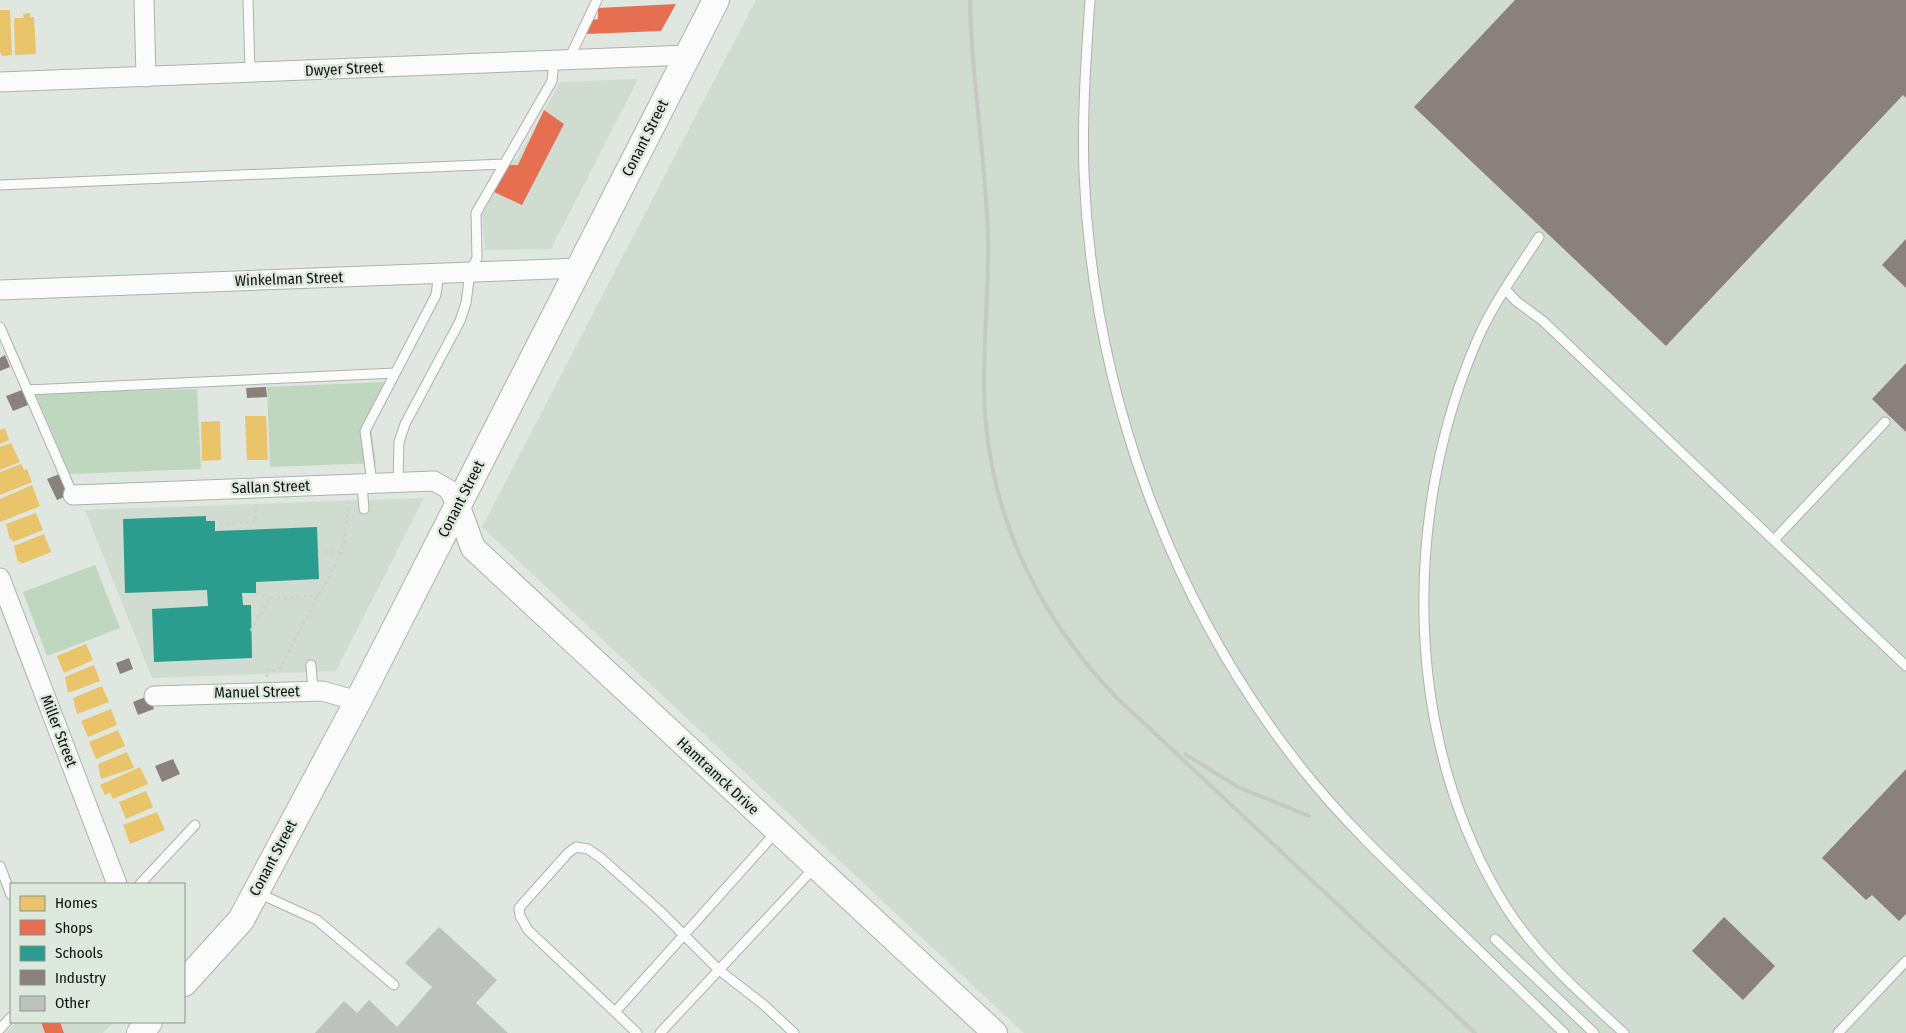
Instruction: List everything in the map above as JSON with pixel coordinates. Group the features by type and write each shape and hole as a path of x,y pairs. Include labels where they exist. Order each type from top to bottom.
{"main road":[{"name":"Conant Street","path":"185,982 241,920 358,702 716,0"},
{"path":"140,1033 148,1023"}],"street":[{"path":"144,0 146,77"},
{"name":"Dwyer Street","path":"0,82 688,55"},
{"name":"Winkelman Street","path":"0,290 579,268"},
{"name":"Sallan Street","path":"73,495 434,481 448,489 458,506"},
{"name":"Hamtramck Drive","path":"458,506 473,548 995,1033"},
{"name":"Miller Street","path":"0,578 117,883"},
{"name":"Manuel Street","path":"154,696 322,691 358,702"}],"lane":[{"path":"248,0 250,73"},
{"path":"398,482 399,442 405,424 460,321 466,303 470,272 476,258 476,213 552,81 561,60 597,0"},
{"path":"1090,0 1084,98 1084,171 1095,288 1119,404 1141,474 1176,562 1221,649 1274,731 1304,770 1372,847 1564,1033"},
{"path":"0,185 504,164"},
{"path":"1539,237 1505,289 1480,334 1460,384 1444,434 1433,486 1426,539 1423,593 1425,646 1432,699 1442,751 1457,802 1476,852 1508,909 1549,962 1624,1033"},
{"path":"364,509 367,483 365,430 436,295 439,274"},
{"path":"1505,289 1516,301 1544,321 1906,666"},
{"path":"0,327 73,495"},
{"path":"27,390 395,373"},
{"path":"1774,540 1886,422"},
{"path":"311,666 312,691"},
{"path":"141,883 196,824"},
{"path":"615,1012 777,831"},
{"path":"637,1033 528,930 520,916 519,908 568,853 576,847 588,849 660,911 719,970 764,1005 794,1033"},
{"path":"0,866 10,892"},
{"path":"660,1033 816,866"},
{"path":"255,892 317,920 394,984"},
{"path":"1495,939 1594,1033"},
{"path":"1838,1033 1906,961"},
{"path":"0,1029 10,1018"}],"path":[{"path":"268,678 267,670 279,670 341,552 348,518 348,497"},
{"path":"220,524 256,522 254,501"},
{"path":"318,552 341,552"},
{"path":"256,593 270,598 318,596"},
{"path":"252,631 270,598"}],"shaded area":[{"path":"756,0 1906,0 1906,1033 1024,1033 482,527"},
{"path":"638,79 551,249 485,250 482,214 508,162 517,159 560,82"},
{"path":"424,498 336,671 152,678 85,510"},
{"path":"15,1023 113,1023 103,1033 6,1033"}],"green space":[{"path":"384,382 371,428 376,463 270,467 267,387"},
{"path":"197,389 201,469 70,474 35,393"},
{"path":"95,565 120,628 47,656 23,592"}],"building: Homes":[{"path":"0,10 10,10 12,55 2,56 0,52"},
{"path":"30,13 30,17 34,17 36,54 15,55 14,18 24,18 23,14"},
{"path":"245,416 266,416 268,460 247,460"},
{"path":"220,421 221,460 202,461 201,422"},
{"path":"5,428 9,440 0,444 0,430"},
{"path":"11,443 20,462 0,470 0,447"},
{"path":"21,464 24,470 27,469 32,482 0,495 0,472"},
{"path":"32,485 40,506 0,522 0,499"},
{"path":"36,513 43,530 13,542 12,539 10,540 6,524"},
{"path":"44,534 51,552 21,564 20,561 18,562 14,546"},
{"path":"86,644 93,660 64,673 57,656"},
{"path":"94,665 100,681 68,693 65,677"},
{"path":"102,686 109,702 77,714 73,698"},
{"path":"111,709 117,725 88,737 81,721"},
{"path":"118,730 125,746 96,759 89,742"},
{"path":"127,752 134,768 101,779 98,764"},
{"path":"140,767 148,784 113,799 110,793 105,795 100,785"},
{"path":"146,791 153,807 126,819 119,802"},
{"path":"157,812 165,830 130,844 123,825"}],"building: Shops":[{"path":"676,4 661,31 586,34 592,20 598,19 598,8"},
{"path":"544,110 564,124 522,205 494,192 506,165 518,165"},
{"path":"41,1023 60,1023 64,1033 45,1033"}],"building: Schools":[{"path":"206,516 206,521 215,521 215,531 317,527 319,579 256,582 256,593 242,593 243,605 251,605 252,658 154,662 152,609 208,606 207,590 125,593 123,519"}],"building: Industry":[{"path":"1515,0 1906,0 1906,98 1903,95 1666,346 1414,107"},
{"path":"1906,239 1906,288 1882,265"},
{"path":"5,355 10,367 0,371 0,358"},
{"path":"1906,363 1906,432 1872,399"},
{"path":"266,387 267,397 247,398 246,388"},
{"path":"22,390 28,405 13,411 6,396"},
{"path":"62,473 71,494 57,500 47,479"},
{"path":"129,658 133,669 120,674 116,663"},
{"path":"148,696 154,709 138,715 133,702"},
{"path":"173,759 180,774 162,782 155,766"},
{"path":"1906,769 1906,914 1899,921 1872,895 1866,900 1822,858"},
{"path":"1724,917 1775,966 1743,1000 1692,951"}],"building: Other":[{"path":"439,927 497,980 476,1003 508,1033 315,1033 344,1001 357,1013 369,1000 397,1027 432,987 405,963"}],"railway":[{"path":"970,0 973,59 987,208 988,274 984,382 986,427 993,471 1004,513 1019,553 1038,592 1061,629 1087,664 1117,698 1475,1033"},
{"path":"1185,754 1238,787 1309,816"}]}
